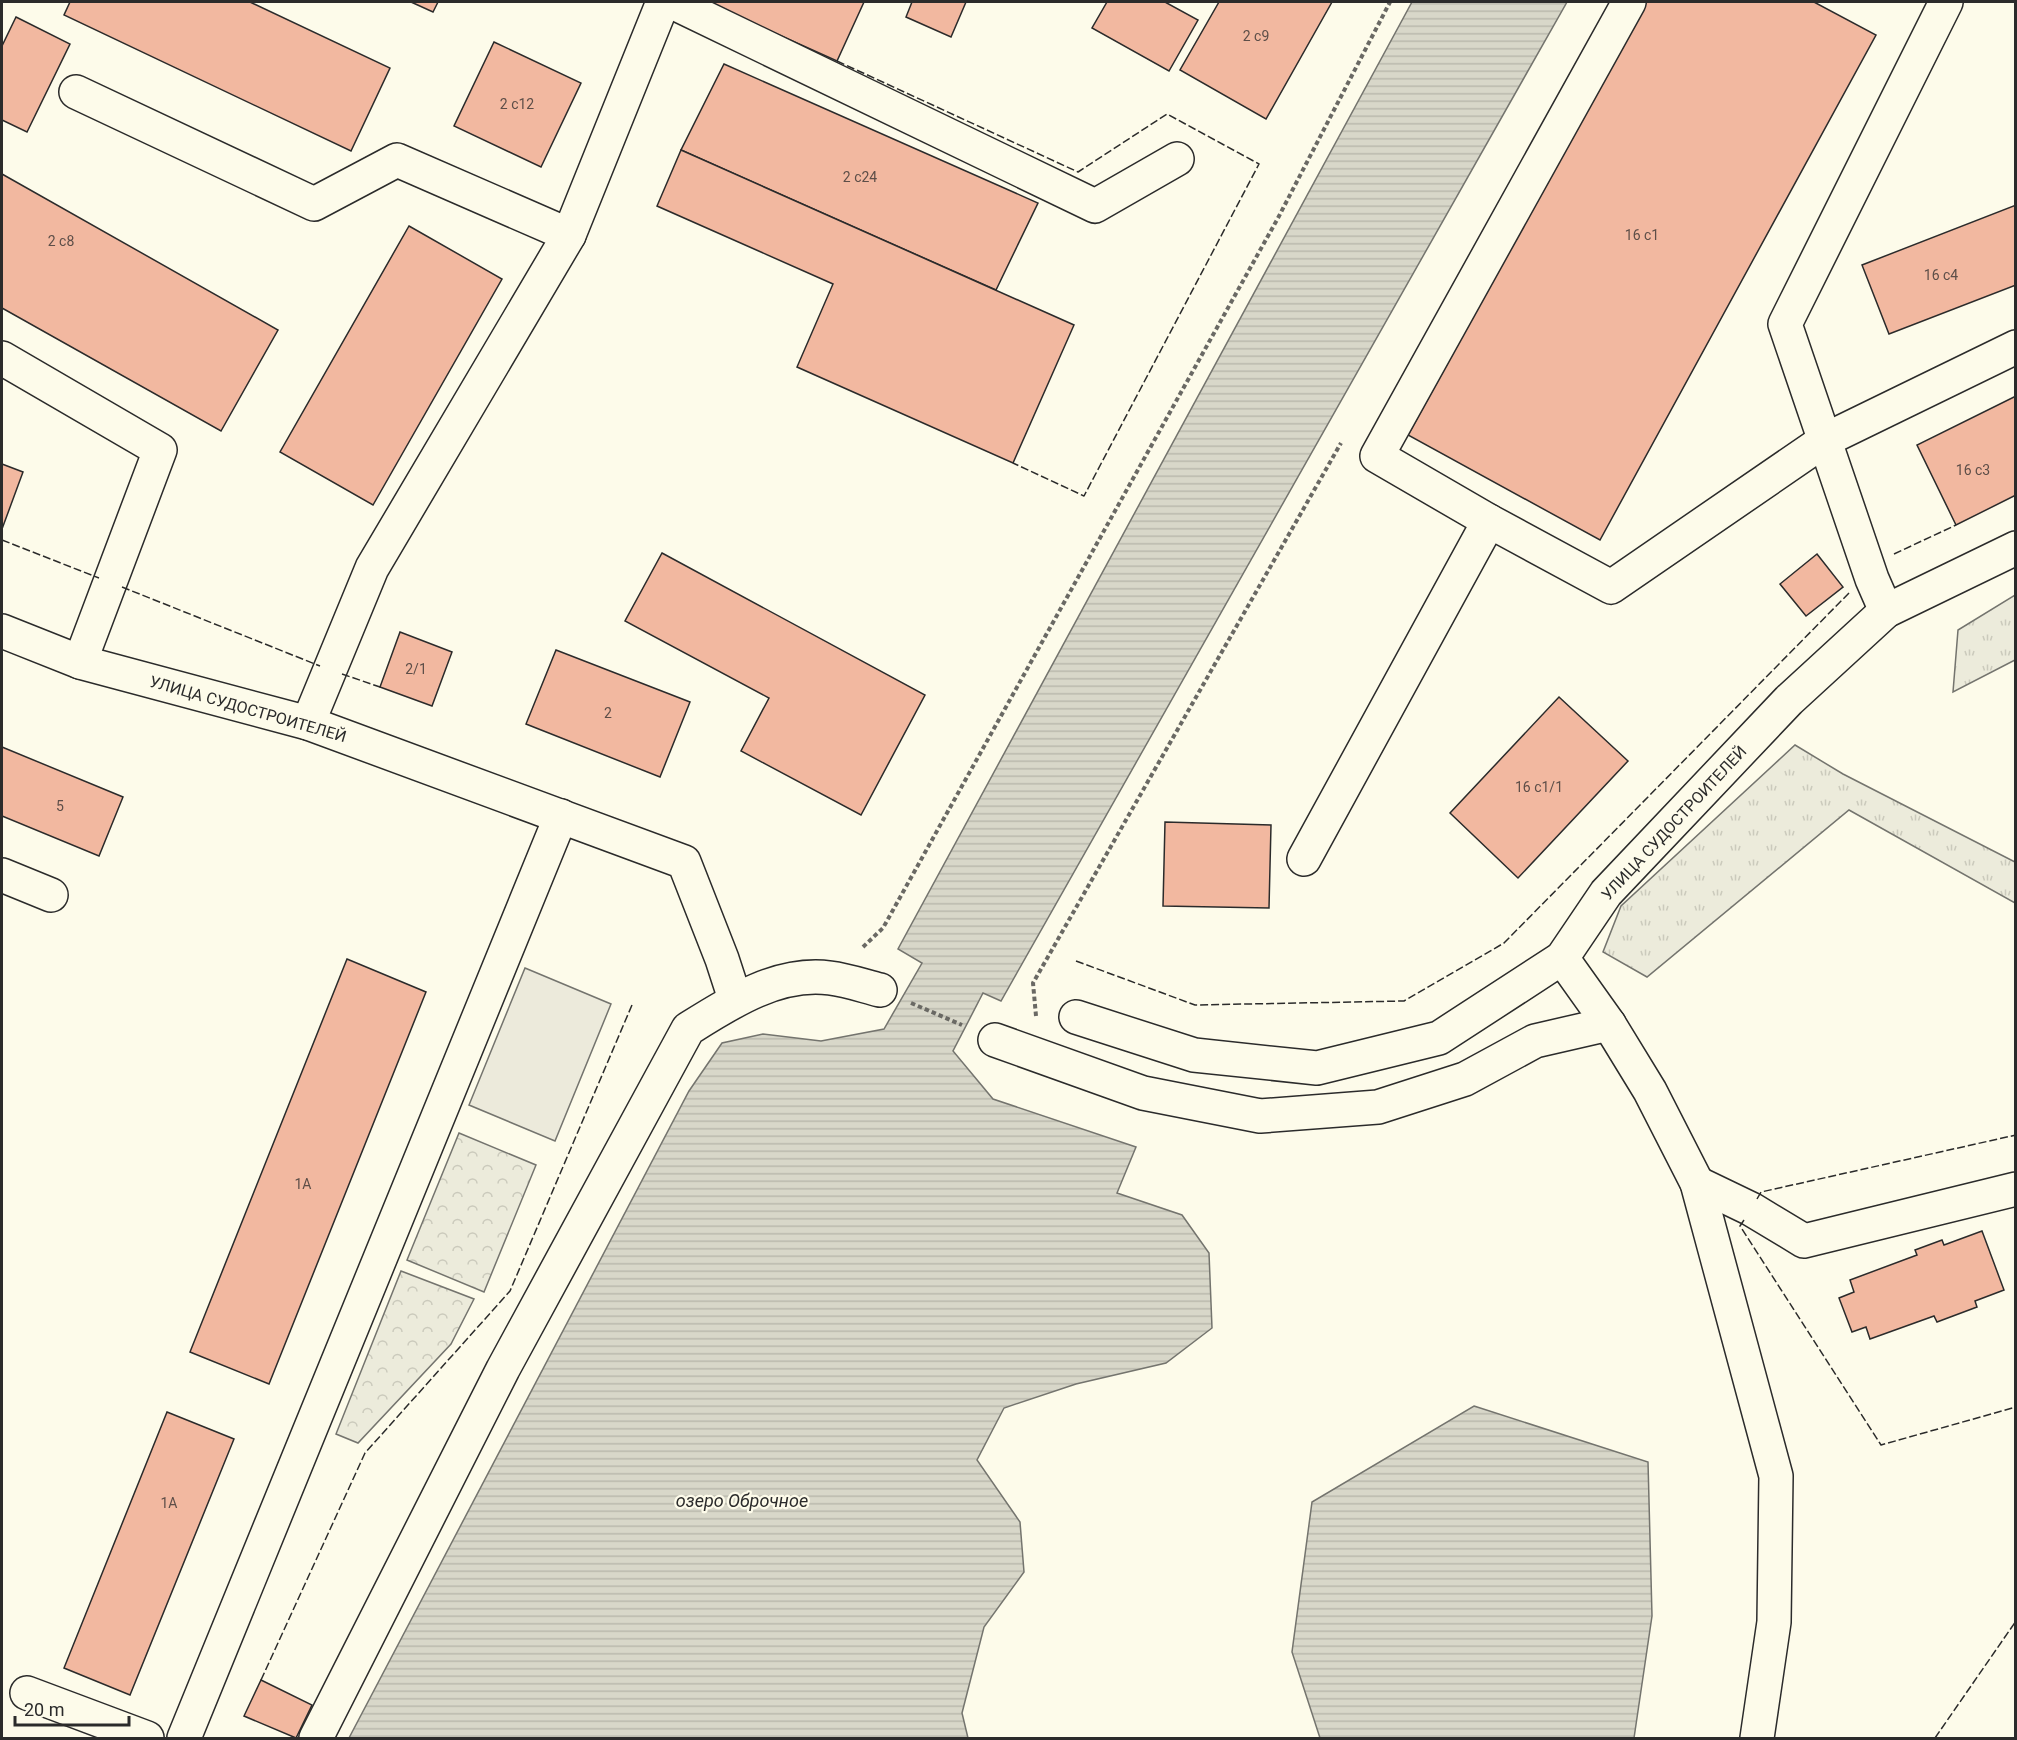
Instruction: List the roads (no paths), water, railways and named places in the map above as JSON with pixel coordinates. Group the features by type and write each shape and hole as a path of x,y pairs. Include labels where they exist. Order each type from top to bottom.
{"street":[{"path":"308,723 372,568 569,235 663,2"},
{"path":"672,2 1095,206 1177,159"},
{"path":"1629,2 1377,456 1489,521 1611,587 1825,441 2016,347"},
{"path":"1886,611 1785,324 1946,2"},
{"path":"76,92 314,204 397,160 569,235"},
{"path":"2,358 160,450 80,662"},
{"path":"1304,859 1489,521"},
{"name":"УЛИЦА СУДОСТРОИТЕЛЕЙ","path":"1076,1017 1194,1055 1317,1068 1439,1038 1562,958 1606,893 1789,700 1886,611 2016,548"},
{"name":"УЛИЦА СУДОСТРОИТЕЛЕЙ","path":"2,631 80,662 308,723 684,862 735,999"},
{"path":"184,1738 561,816"},
{"path":"2,875 51,895"},
{"path":"1562,958 1609,1024 1650,1091 1697,1183 1776,1476 1774,1622 1757,1738"},
{"path":"316,1738 503,1369 688,1029 735,999 791,979 829,977 893,995"},
{"path":"982,1034 1143,1093 1260,1116 1377,1107 1465,1079 1535,1041 1609,1024"},
{"path":"1697,1183 1751,1209 1804,1241 2016,1189"},
{"path":"27,1693 147,1738"}],"water":[{"name":"озеро Оброчное","path":"1412,2 1567,2 1001,1001 983,993 953,1051 993,1099 1136,1147 1117,1193 1182,1215 1209,1253 1212,1328 1166,1363 1076,1384 1004,1408 977,1460 1020,1522 1024,1572 984,1627 962,1713 968,1738 349,1738 689,1091 722,1043 763,1034 821,1041 884,1029 922,963 898,949"},
{"path":"1474,1406 1648,1462 1652,1616 1634,1738 1320,1738 1292,1652 1312,1502"}]}
